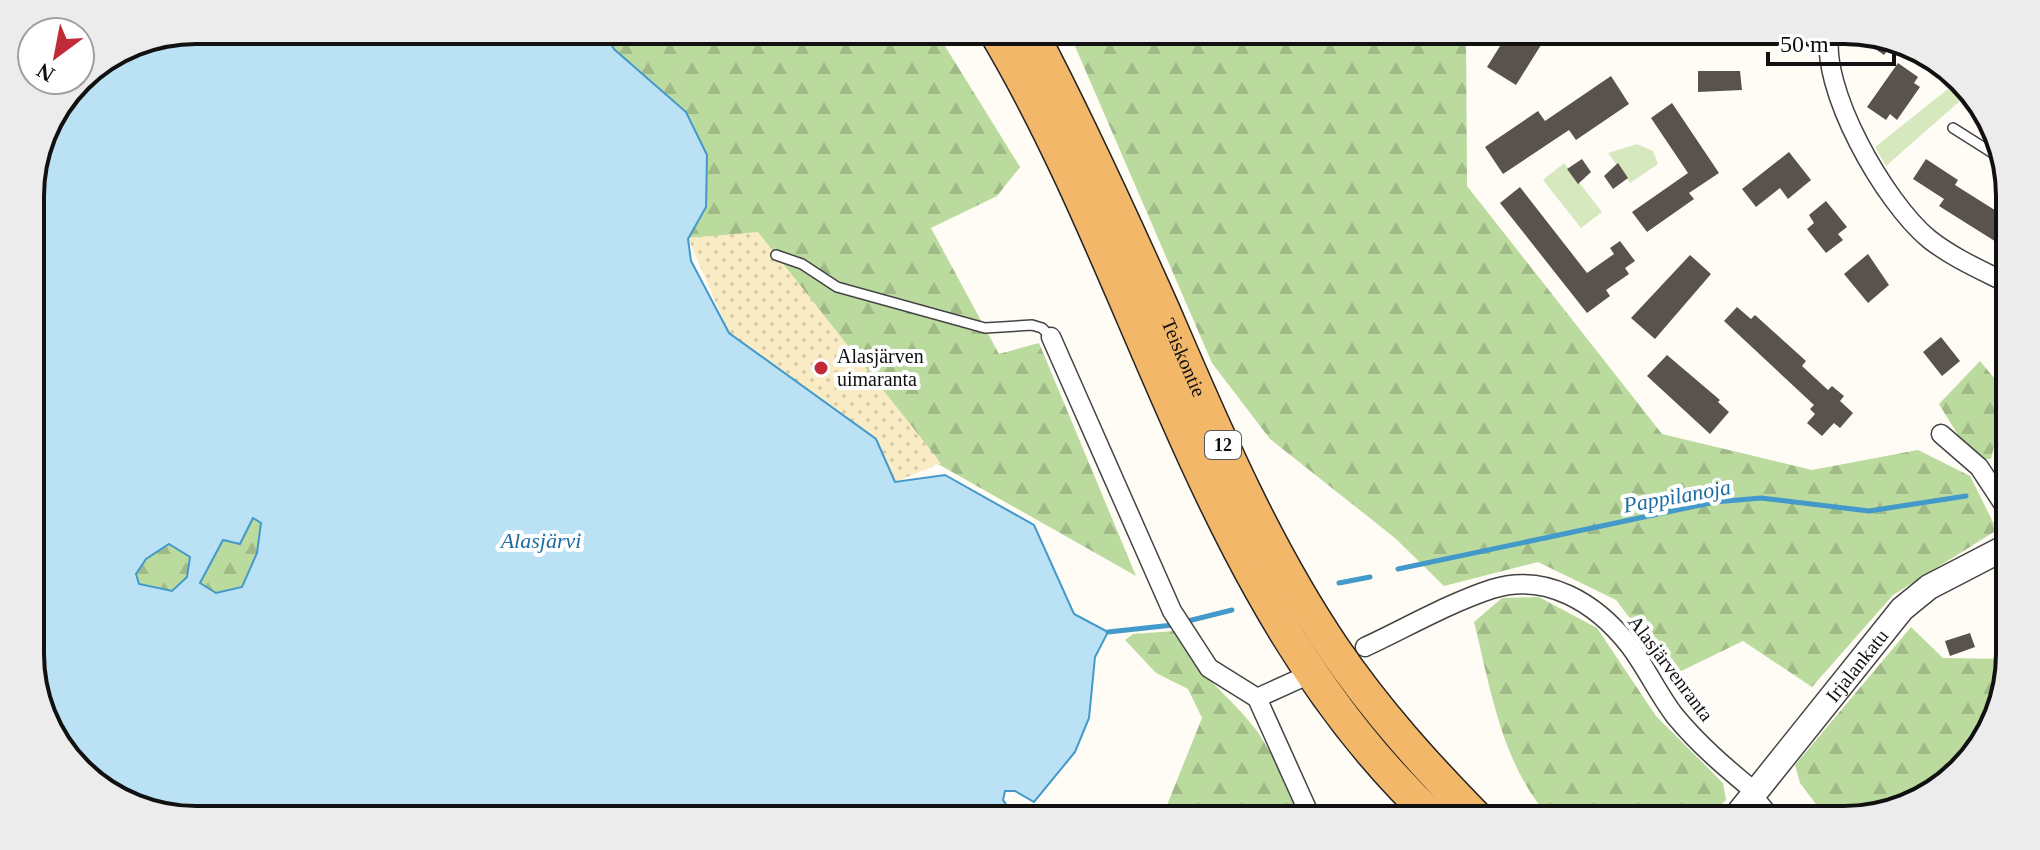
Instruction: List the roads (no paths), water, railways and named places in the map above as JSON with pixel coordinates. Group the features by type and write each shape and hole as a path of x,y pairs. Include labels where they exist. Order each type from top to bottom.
{"highway":[{"name":"Teiskontie","path":"1001,44 1103,246 1235,540 1286,633 1327,695 1412,806"},
{"name":"Teiskontie","path":"1037,44 1127,227 1233,467 1275,551 1333,647 1377,709 1412,751 1465,806"}],"street":[{"path":"1829,44 1836,93 1898,207 1944,250 1996,277"},
{"path":"1051,337 1172,611 1209,668 1257,698 1306,806"},
{"path":"1941,434 1979,467 1996,493"},
{"name":"Irjalankatu","path":"1743,806 1902,609 1929,587 1996,552"},
{"name":"Alasjärvenranta","path":"1365,647 1492,589 1522,583 1550,587 1599,611 1629,645 1673,714 1709,754 1754,791"},
{"path":"1257,698 1299,679"}],"lane":[{"path":"1953,128 1989,151"},
{"path":"776,255 802,264 837,287 985,328 1032,325 1042,328 1051,337"},
{"path":"1754,791 1767,806"}],"water":[{"name":"Alasjärvi","path":"610,44 686,112 707,155 706,207 688,239 691,261 729,333 876,439 895,482 945,475 1034,525 1074,614 1108,632 1095,657 1089,718 1075,752 1034,802 1015,791 1005,791 1003,800 1008,806 196,806 147,798 96,768 82,754 60,721 47,683 44,654 44,186 56,138 75,104 82,96 96,96 96,82 120,64 147,52 177,45","holes":["253,518 261,523 257,553 242,587 216,593 200,583 223,540 240,544","169,544 190,557 187,577 172,591 139,584 136,574 146,559"]}],"waterway":[{"name":"Pappilanoja","path":"1398,569 1715,502 1761,498 1869,511 1966,496"},
{"name":"Pappilanoja","path":"1339,583 1370,577"},
{"name":"Pappilanoja","path":"1188,621 1232,610"},
{"name":"Pappilanoja","path":"1108,632 1173,625"}],"place":[{"name":"Alasjärven uimaranta","path":"821,368"}]}
